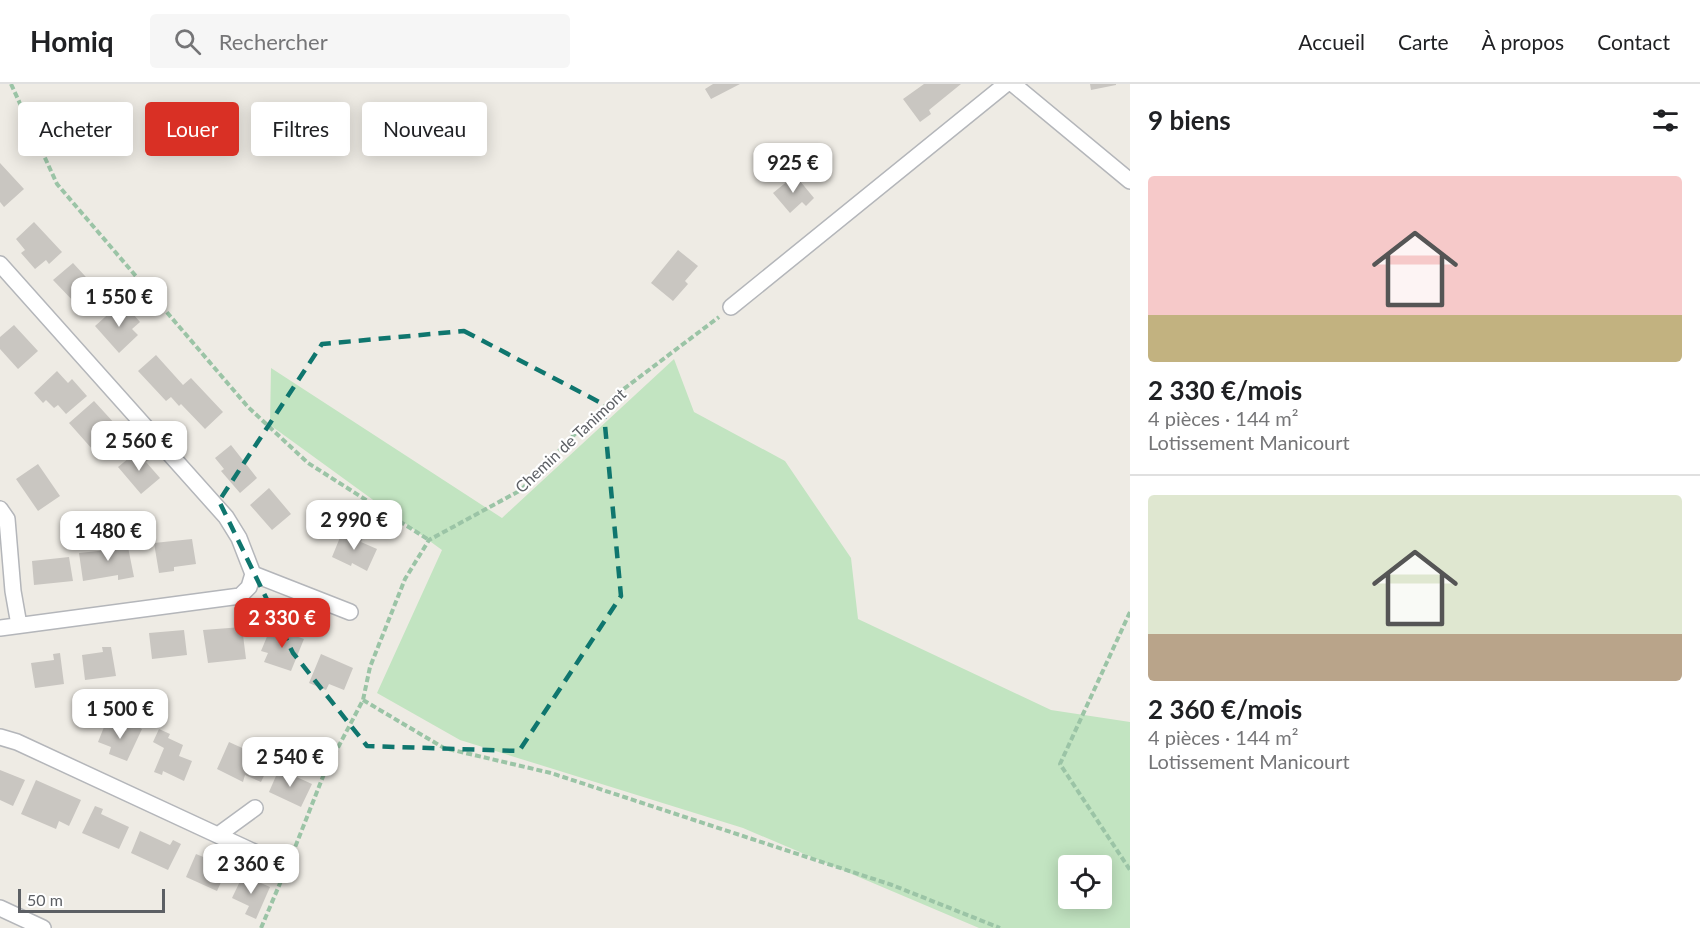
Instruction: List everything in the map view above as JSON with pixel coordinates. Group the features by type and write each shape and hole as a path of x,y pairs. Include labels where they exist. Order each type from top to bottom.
{"street":[{"path":"731,308 1006,84"},
{"path":"1013,84 1130,181"},
{"path":"0,264 226,517 239,538 253,574 249,587 240,596 0,628"},
{"path":"0,509 7,519 13,591 19,625"},
{"path":"253,574 350,612"},
{"path":"0,737 17,742 285,865"},
{"path":"218,835 255,808"},
{"path":"0,908 42,928"}],"path":[{"path":"11,84 57,184 248,407 308,463 429,540"},
{"name":"Chemin de Tanimont","path":"261,928 324,774 363,700 370,667 405,579 429,540 520,490 577,432 621,392 731,308"},
{"path":"1130,612 1060,764 1130,870"},
{"path":"363,700 444,748 551,773 892,885 1000,928"}],"highlighted area":[{"path":"464,331 603,404 621,596 519,751 367,746 293,653 219,501 322,344"}],"green space":[{"path":"674,359 694,412 785,461 851,558 858,619 1051,710 1130,722 1130,928 979,928 743,828 460,740 377,693 442,550 270,425 271,368 502,518"}],"building":[{"path":"713,84 740,84 711,99 705,89"},
{"path":"924,84 961,84 929,110 931,114 920,122 903,99"},
{"path":"1090,84 1116,84 1116,85 1091,90"},
{"path":"0,163 24,189 4,207 0,202"},
{"path":"795,175 814,198 806,206 802,202 790,213 773,193"},
{"path":"34,222 62,252 49,264 46,260 35,269 21,253 25,250 16,239"},
{"path":"678,250 698,266 685,281 688,284 673,301 651,283"},
{"path":"73,263 97,289 78,306 53,280"},
{"path":"127,307 140,322 132,329 138,335 119,353 95,326 114,309 119,314"},
{"path":"14,325 38,351 18,369 0,349 0,337"},
{"path":"156,355 183,385 191,378 223,412 205,429 181,404 179,406 171,397 166,401 138,371"},
{"path":"57,371 68,383 72,379 87,396 66,414 58,405 54,408 46,400 43,403 34,393"},
{"path":"94,401 126,436 101,459 69,423"},
{"path":"231,445 257,478 240,493 221,471 224,469 215,458"},
{"path":"140,449 149,460 146,462 160,478 141,494 118,467"},
{"path":"38,464 60,496 38,511 16,479"},
{"path":"269,488 291,514 272,530 250,505"},
{"path":"343,530 363,538 361,542 377,549 367,571 352,563 351,566 332,557"},
{"path":"120,538 127,542 134,577 118,580 118,575 83,581 79,553 108,550 107,540"},
{"path":"192,539 196,564 174,567 174,571 159,573 154,543"},
{"path":"69,557 73,581 34,585 32,561"},
{"path":"242,627 246,659 208,663 203,630"},
{"path":"271,627 304,639 291,671 264,662 268,653 261,651"},
{"path":"184,630 187,655 152,659 149,633"},
{"path":"102,647 111,647 116,676 85,680 82,655 103,652"},
{"path":"60,653 64,684 35,688 31,663 54,660 53,654"},
{"path":"321,654 353,668 344,690 329,684 326,690 309,683"},
{"path":"106,722 126,731 130,723 142,729 127,761 109,754 111,747 98,742"},
{"path":"159,729 170,734 168,738 183,745 179,756 192,761 184,781 163,771 162,775 154,772 164,748 153,742"},
{"path":"229,742 271,761 261,782 245,775 243,782 217,769"},
{"path":"279,769 312,784 301,807 269,792"},
{"path":"0,770 25,780 13,806 0,800"},
{"path":"36,780 81,800 69,826 59,821 56,829 21,814"},
{"path":"95,806 103,809 101,814 129,827 119,849 82,833"},
{"path":"140,831 170,845 173,840 181,844 168,870 131,853"},
{"path":"196,854 228,867 217,891 186,877"},
{"path":"243,875 270,887 256,919 245,914 249,906 232,898"}]}
